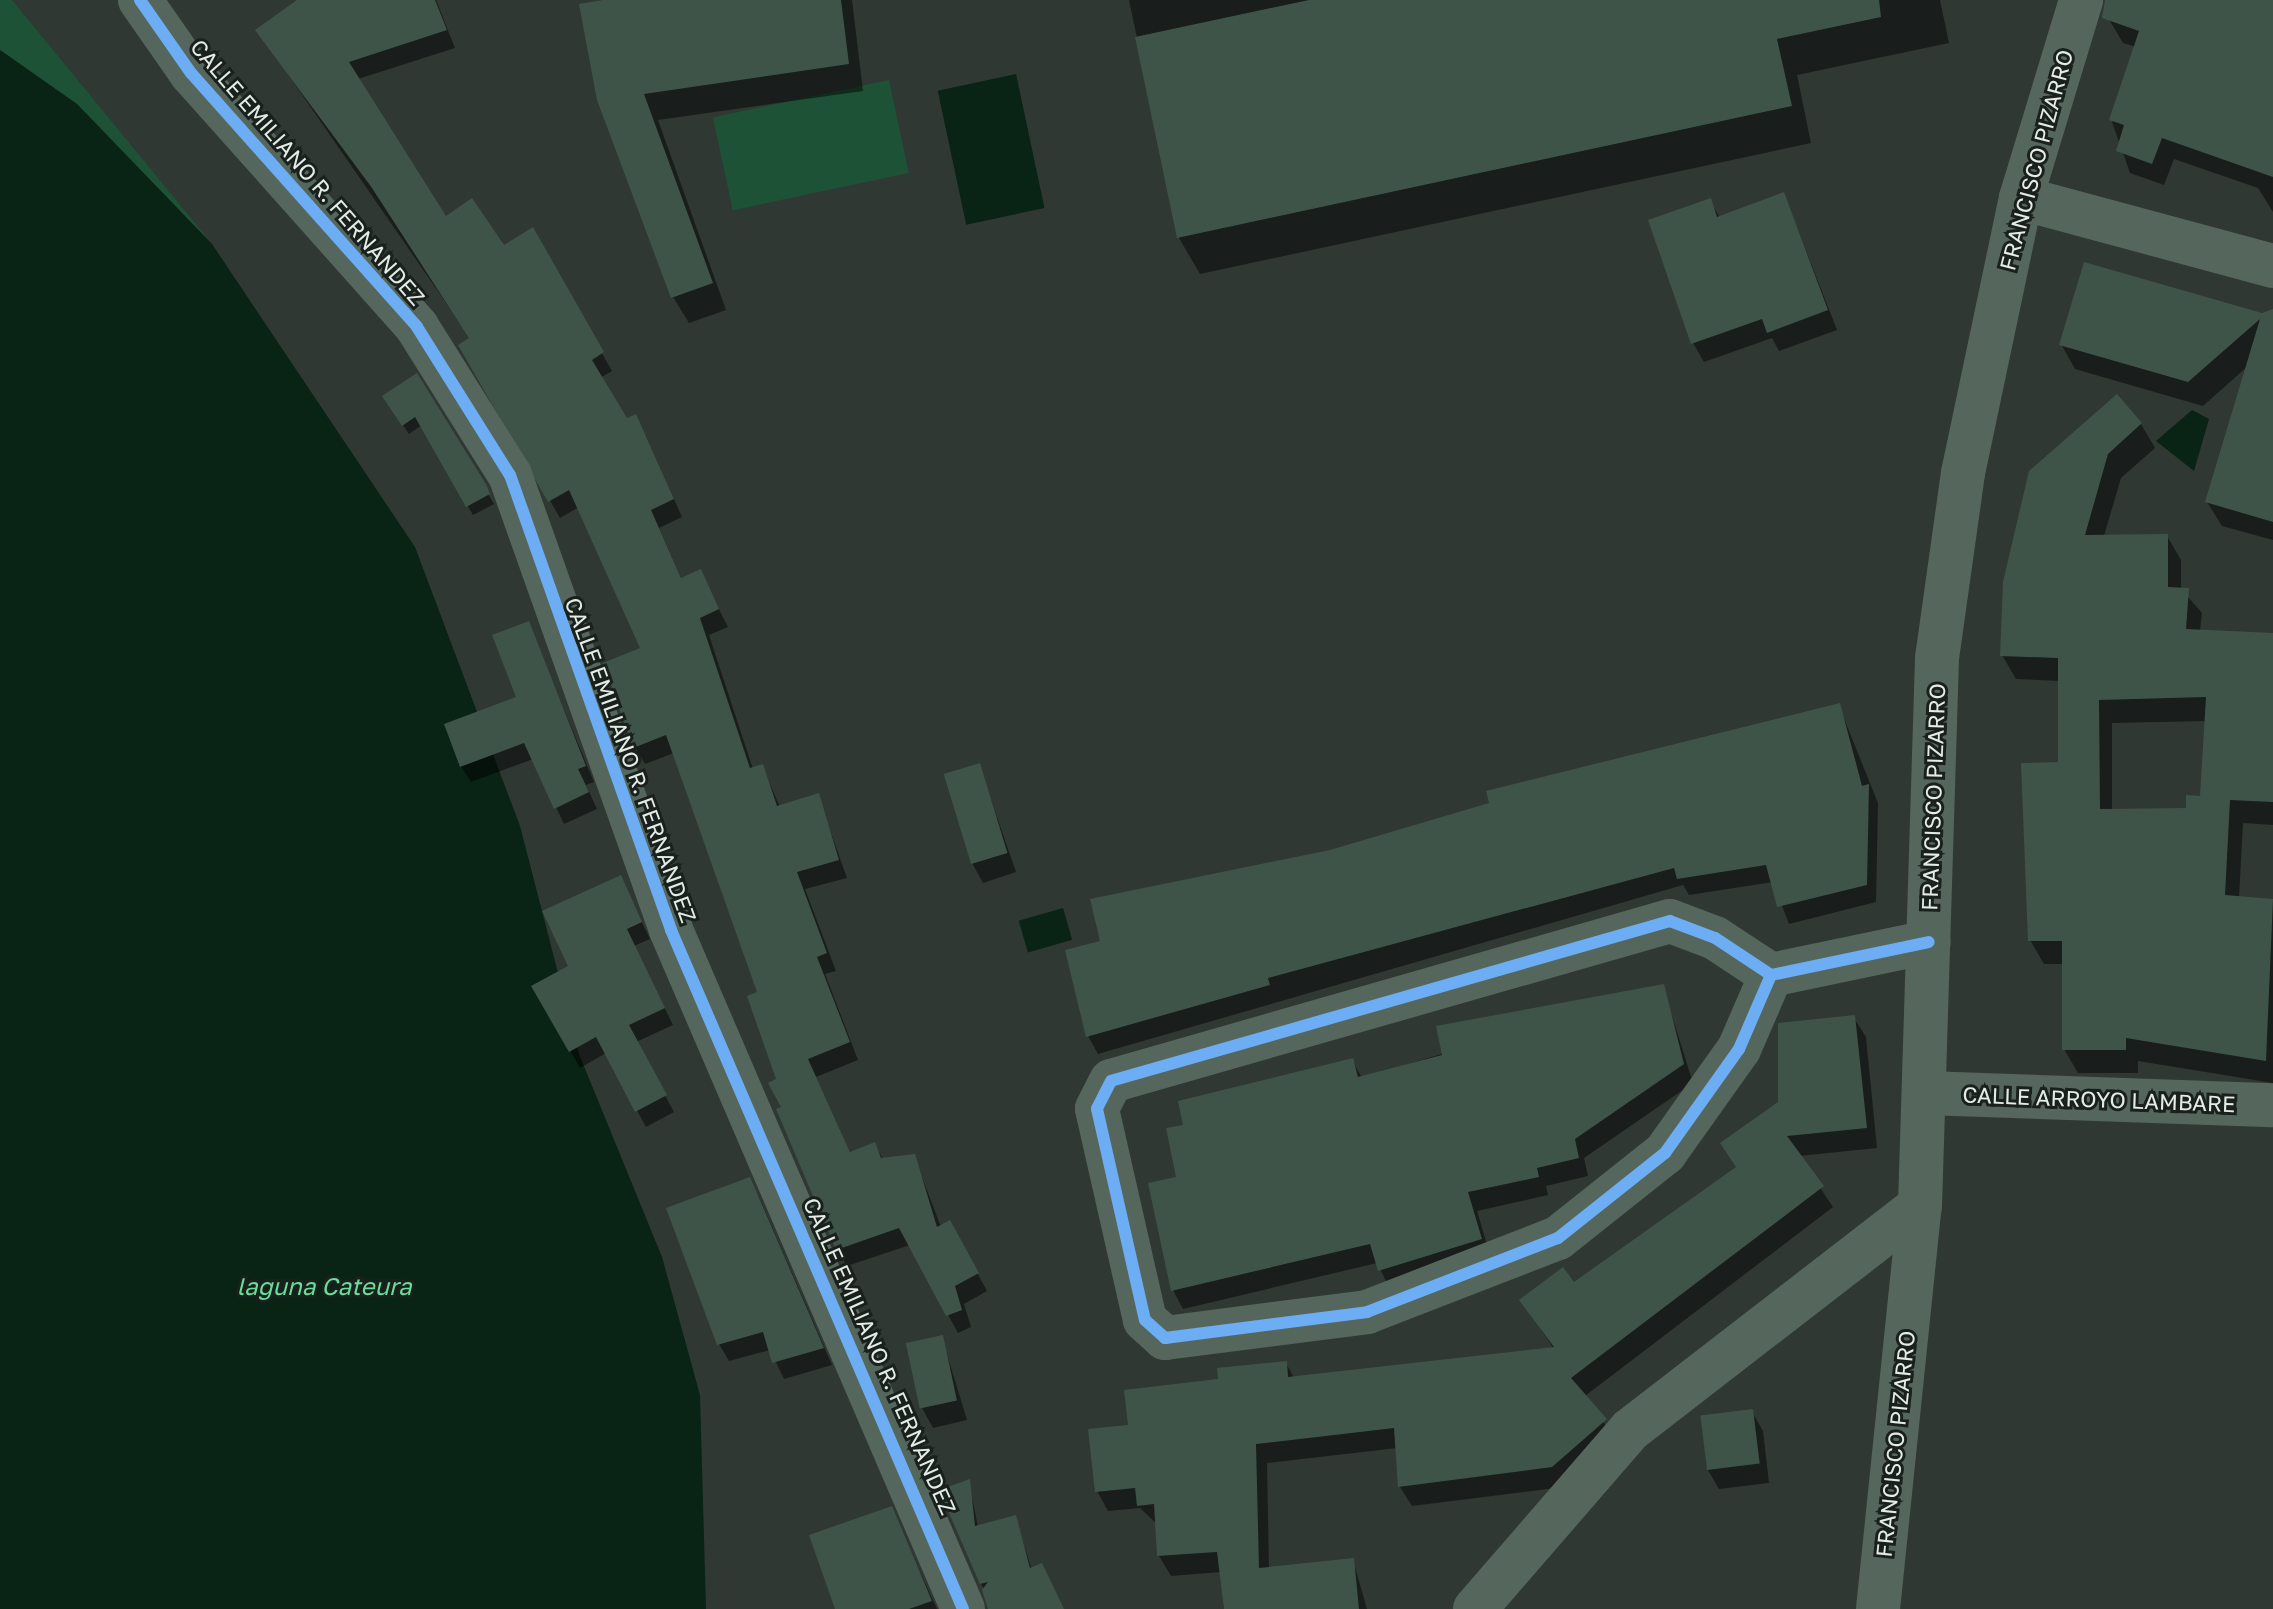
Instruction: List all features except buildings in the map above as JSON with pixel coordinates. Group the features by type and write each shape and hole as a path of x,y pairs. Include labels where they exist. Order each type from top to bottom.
{"street":[{"name":"CALLE EMILIANO R. FERNANDEZ","path":"140,0 191,73 417,327 510,475 671,930 963,1609"},
{"name":"FRANCISCO PIZARRO","path":"1878,1609 1920,1206 1937,658 1963,473 2021,198 2081,0"},
{"path":"2021,198 2273,266"},
{"path":"1771,975 1739,1049 1665,1153 1558,1238 1367,1312 1165,1338 1145,1320 1097,1109 1111,1081 1670,921 1715,938 1771,975 1929,942"},
{"name":"CALLE ARROYO LAMBARE","path":"1925,1093 2273,1105"},
{"path":"1475,1609 1630,1430 1920,1206"}],"green space":[{"path":"0,0 12,0 212,244 77,104 0,50"},
{"path":"889,80 909,173 733,210 713,117"}],"water":[{"name":"laguna Cateura","path":"0,50 77,104 212,244 415,547 520,826 579,1054 662,1257 700,1395 706,1609 0,1609"},
{"path":"1016,74 1044,208 966,225 938,91"},
{"path":"2192,410 2209,419 2194,471 2156,441"},
{"path":"1063,908 1072,940 1028,952 1019,921"}],"cycle path":[{"path":"140,0 191,73 417,327 510,475 671,930 963,1609"},
{"path":"1771,975 1715,938 1670,921 1111,1081 1097,1109 1145,1320 1165,1338 1367,1312 1558,1238 1665,1153 1739,1049 1771,975 1929,942"}]}
